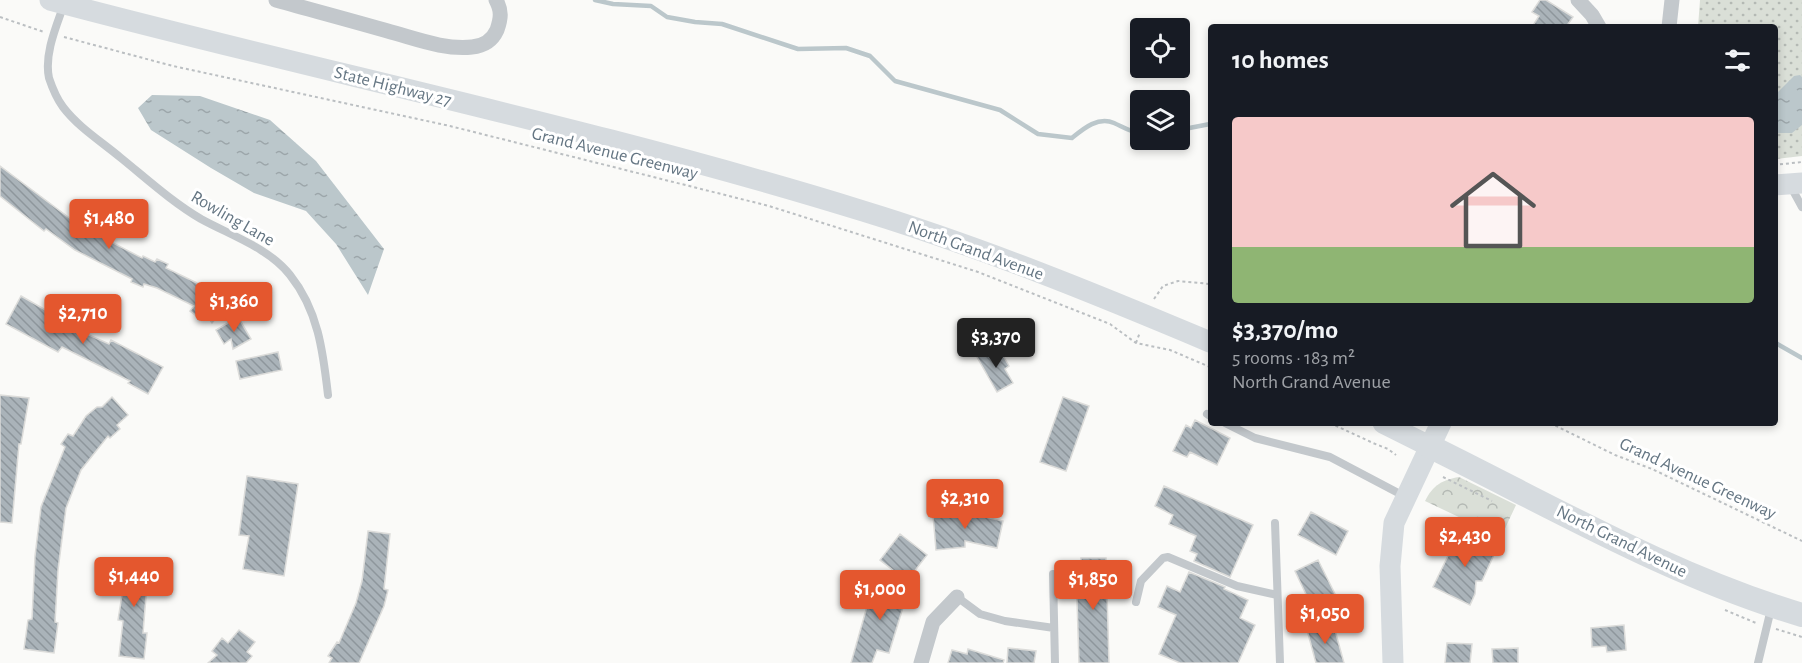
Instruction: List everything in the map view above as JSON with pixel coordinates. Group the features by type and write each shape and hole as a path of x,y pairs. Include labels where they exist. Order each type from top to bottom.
{"main road":[{"name":"State Highway 27","path":"57,2 737,173"},
{"name":"North Grand Avenue","path":"737,173 949,239 1081,288 1208,341"},
{"name":"North Grand Avenue","path":"1389,426 1601,533 1702,579 1802,615"},
{"path":"1393,663 1390,566 1394,523 1439,426"}],"street":[{"path":"276,0 418,39 456,47 474,47 489,42 494,36 501,18 500,8 495,0"},
{"path":"1578,0 1597,24"},
{"path":"1669,24 1672,0"},
{"path":"921,663 933,622 957,597"}],"lane":[{"name":"Rowling Lane","path":"57,2 48,66 49,77 62,105 82,125 165,194 197,217 255,247 288,273 304,294 317,325 325,364 328,395"},
{"path":"1789,184 1802,207"},
{"path":"1231,426 1255,438 1330,457 1405,496"},
{"path":"1275,523 1280,663"},
{"path":"1136,602 1141,581 1163,558 1168,557 1237,586 1277,595"},
{"path":"1053,574 1055,663"},
{"path":"957,597 980,614 1005,621 1054,628"},
{"path":"1758,663 1772,605"}],"path":[{"path":"0,17 38,31"},
{"name":"Grand Avenue Greenway","path":"72,39 173,66 461,129 769,206 978,272 1110,324 1136,343 1170,350 1208,366"},
{"path":"1778,165 1802,162"},
{"path":"1153,301 1163,286 1178,281 1208,284"},
{"path":"1336,426 1388,448 1395,455"},
{"name":"Grand Avenue Greenway","path":"1556,426 1802,541"}],"green space":[{"path":"1700,0 1802,0 1802,156 1778,159 1778,24 1698,24"},
{"path":"1459,477 1516,505 1501,537 1425,501 1439,484"}],"water":[{"path":"1794,76 1802,77 1802,125 1792,133 1778,133 1778,92"},
{"path":"152,95 200,96 270,120 316,161 384,249 368,295 336,244 306,211 254,193 151,130 138,108"}],"building":[{"path":"1540,0 1546,0 1573,17 1568,24 1534,24 1539,16 1532,12"},
{"path":"0,166 95,237 96,234 142,258 143,256 155,262 157,259 168,264 166,268 199,284 217,298 221,293 230,300 212,323 207,315 202,320 190,311 194,306 157,288 144,284 143,287 131,282 132,279 75,250 46,229 44,231 0,196"},
{"path":"21,296 72,325 71,327 109,344 111,340 163,367 148,394 128,383 130,381 62,347 58,352 6,324"},
{"path":"238,317 251,339 233,349 231,339 224,344 216,330"},
{"path":"993,348 997,355 1001,352 1009,366 1005,369 1013,383 997,392 977,357"},
{"path":"278,352 282,370 240,379 236,361"},
{"path":"0,395 29,398 21,444 19,444 12,523 0,522"},
{"path":"112,397 128,415 117,425 120,429 110,438 108,436 81,470 66,508 58,570 55,622 58,623 54,653 24,649 28,620 32,619 35,556 41,507 65,447 61,444 68,434 73,436 86,416 97,407 102,407"},
{"path":"1063,397 1089,406 1066,471 1040,462"},
{"path":"1195,420 1230,438 1217,465 1190,452 1187,457 1173,451 1186,425 1191,428"},
{"path":"247,476 298,484 284,576 243,569 249,536 239,535"},
{"path":"1164,486 1253,525 1230,577 1194,561 1197,554 1190,551 1196,536 1169,524 1173,515 1155,506"},
{"path":"963,512 1003,521 997,548 965,541 965,547 936,550 933,515"},
{"path":"1311,512 1348,531 1336,555 1298,535"},
{"path":"368,531 390,534 384,589 388,590 384,606 359,663 329,663 332,658 328,656 337,642 339,643 356,603 362,581"},
{"path":"1460,531 1497,548 1482,581 1476,581 1475,594 1470,605 1433,587"},
{"path":"900,534 927,555 907,581 880,560"},
{"path":"1081,558 1106,558 1109,663 1079,663 1076,569 1081,569"},
{"path":"124,559 149,560 143,633 147,633 144,659 119,656 123,621 118,620"},
{"path":"1318,560 1337,598 1313,609 1295,571"},
{"path":"1189,572 1225,587 1224,589 1248,600 1240,618 1255,625 1238,663 1180,663 1159,654 1176,615 1158,607 1167,586 1180,592"},
{"path":"875,578 902,586 900,589 908,591 889,653 877,650 872,663 851,663"},
{"path":"1333,623 1344,663 1316,663 1307,630"},
{"path":"1624,625 1626,650 1607,652 1606,646 1592,647 1591,628"},
{"path":"239,630 255,642 247,652 252,656 246,663 208,663 217,655 212,651 222,638 228,643"},
{"path":"1447,643 1472,644 1470,663 1445,663"},
{"path":"1008,648 1036,651 1034,663 1007,663"},
{"path":"1518,648 1518,663 1493,663 1492,649"},
{"path":"968,649 1004,660 1003,663 948,663 952,650 967,654"}],"waterway":[{"path":"595,0 613,4 651,6 667,17 722,24 798,49 846,48 870,56 895,81 1000,110 1038,134 1072,138 1091,124 1102,121 1108,121 1130,130"},
{"path":"1190,128 1208,124"},
{"path":"1778,344 1802,358"}]}
